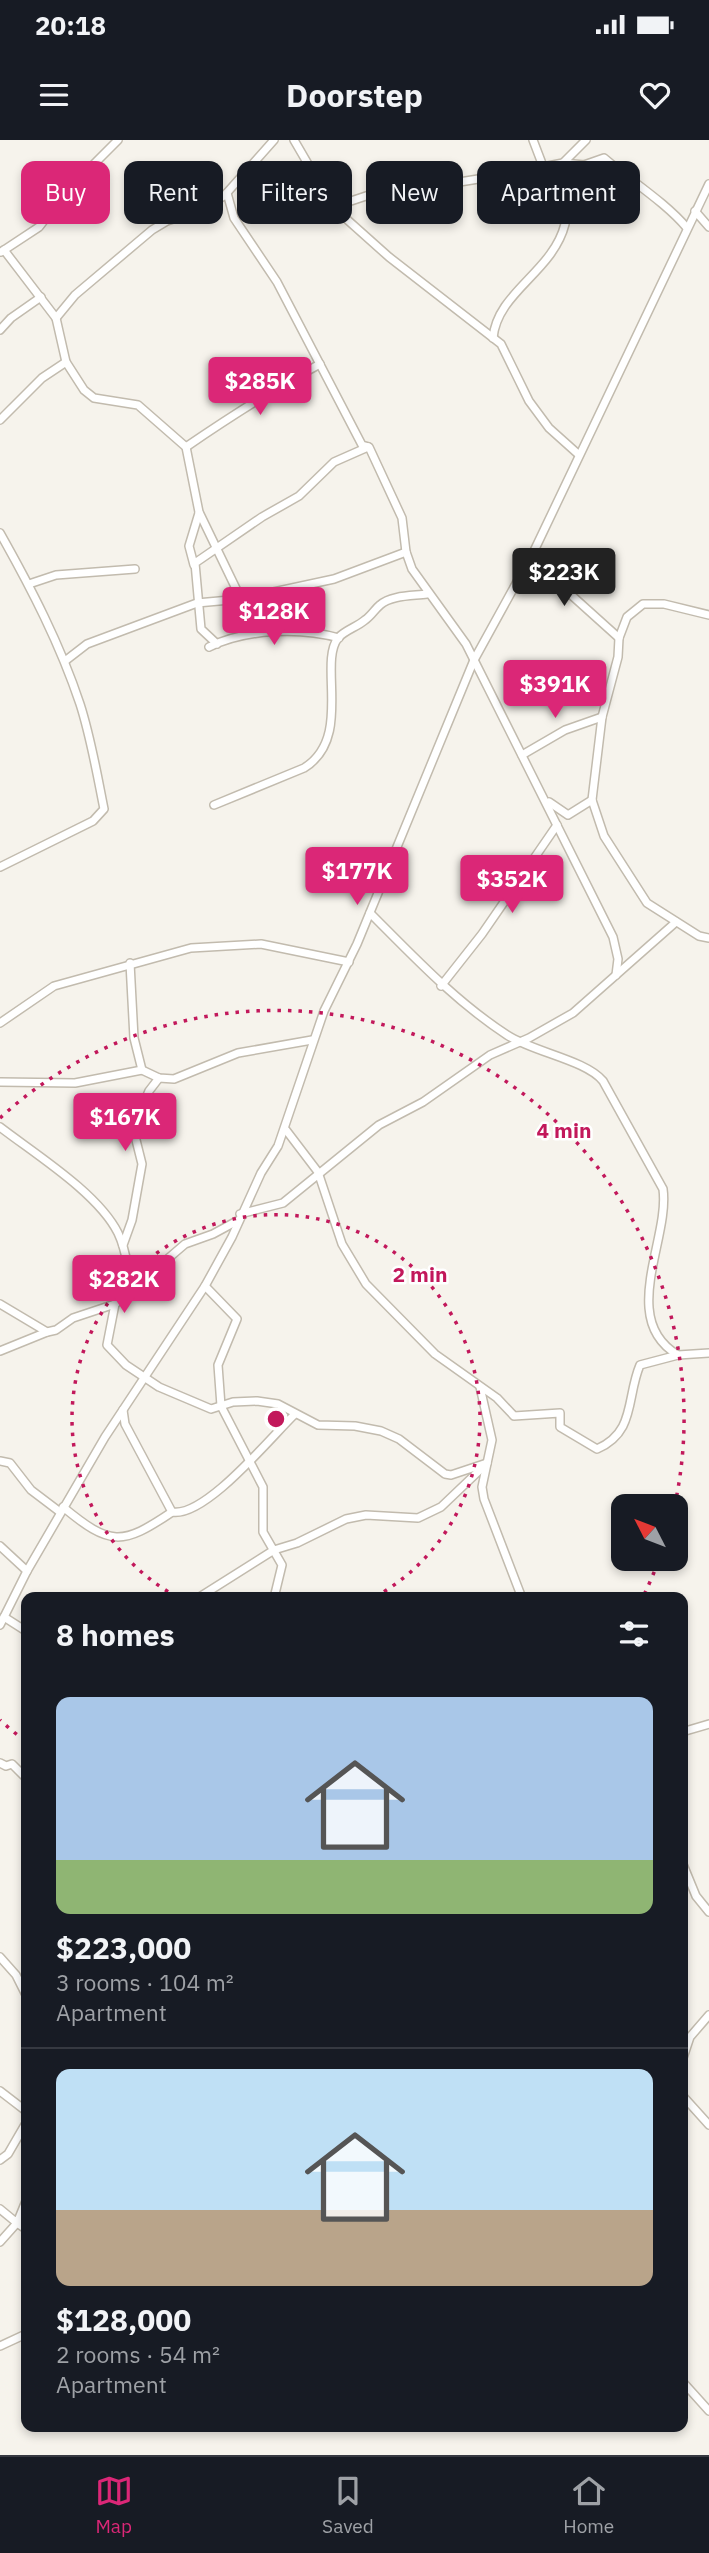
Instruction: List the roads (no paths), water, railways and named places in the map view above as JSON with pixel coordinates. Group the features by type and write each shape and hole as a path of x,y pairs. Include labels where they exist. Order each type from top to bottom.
{"street":[{"path":"118,140 66,192 39,227 2,251 56,318 66,362 76,381 94,398 138,404 186,447 199,512 241,599"},
{"path":"56,318 75,295 152,230 167,220 198,211 227,193 274,140"},
{"path":"294,140 306,161"},
{"path":"533,140 541,161"},
{"path":"565,161 586,140"},
{"path":"352,201 381,191 422,188 477,177"},
{"path":"21,1629 1,1622 27,1571 61,1510 205,1286 285,1130 312,1041 370,913 474,660 534,551 709,184"},
{"path":"640,189 670,208 687,228"},
{"path":"227,193 234,218 277,282 362,445 369,447 402,518 406,552 427,594 453,624 474,660 546,800 613,937 618,959 616,975"},
{"path":"695,211 709,227"},
{"path":"352,224 389,257 501,344 529,401 549,428 578,454"},
{"path":"493,338 497,315 547,261 564,224"},
{"path":"0,330 11,317 41,297"},
{"path":"0,420 42,378 66,362"},
{"path":"186,447 235,413 258,402 278,386 320,364"},
{"path":"194,565 262,517 299,496 334,462 369,447"},
{"path":"199,512 189,546 203,632 213,645 265,633 326,634 338,638"},
{"path":"0,533 29,584 65,661 88,732 102,813 93,821 0,867"},
{"path":"534,551 559,584 619,639"},
{"path":"65,661 88,644 197,603 241,599 334,579 406,552"},
{"path":"29,584 56,575 135,569"},
{"path":"214,805 304,768 315,760 328,730 333,701 333,651 338,638 364,621 384,602 427,594"},
{"path":"709,615 664,604 643,604 628,617 619,639 618,657 602,717 592,800 604,836 648,903 676,922 709,938"},
{"path":"522,755 565,730 602,717"},
{"path":"546,800 568,815 592,800"},
{"path":"441,986 482,934 557,825"},
{"path":"370,913 415,956 441,986 518,1042 598,1076 663,1188 664,1199 652,1255 650,1321 660,1342 678,1355"},
{"path":"0,1351 57,1330 73,1318 115,1304 132,1286 185,1244 213,1234 239,1217 283,1203 318,1172 343,1157 379,1125 423,1102 485,1058 577,1010 676,922"},
{"path":"0,1023 54,986 191,948 261,944 349,962"},
{"path":"130,963 134,1038 142,1070"},
{"path":"0,1082 75,1083 142,1070 159,1078 180,1078 204,1065 237,1053 312,1041"},
{"path":"123,1247 132,1220 142,1164 133,1128 149,1091 159,1078"},
{"path":"0,1127 75,1184 111,1222 123,1247 132,1286"},
{"path":"285,1130 318,1172 342,1244 366,1284 435,1354 500,1400 514,1416 560,1413 560,1427 597,1449 611,1442 623,1428 640,1365 678,1355 709,1353"},
{"path":"205,1286 237,1318 218,1365 221,1406 263,1487 262,1532 282,1565 275,1592"},
{"path":"0,1304 47,1332"},
{"path":"115,1304 107,1345 144,1378 206,1408 257,1401 278,1404 318,1425 355,1426 387,1434 399,1439 445,1474 487,1463"},
{"path":"480,1387 492,1440 482,1488 484,1499 520,1592"},
{"path":"124,1410 125,1424 172,1512"},
{"path":"0,1461 10,1463 31,1490 61,1510 110,1538 118,1539 142,1532 172,1512 180,1514 202,1505 295,1415"},
{"path":"208,1592 274,1550 297,1543 351,1518 366,1515 418,1518 441,1507 487,1463"},
{"path":"0,1546 27,1571"},
{"path":"688,1730 709,1724"},
{"path":"0,1763 6,1766 12,1764 21,1773"},
{"path":"688,1877 696,1896 709,1912"},
{"path":"0,1957 21,1985"},
{"path":"688,2043 709,2015"},
{"path":"0,2091 21,2106"},
{"path":"688,2102 709,2125"},
{"path":"0,2160 8,2154 21,2132"},
{"path":"0,2209 21,2226"},
{"path":"0,2242 17,2223 21,2213"},
{"path":"0,2346 21,2336"},
{"path":"688,2388 709,2411"}]}
